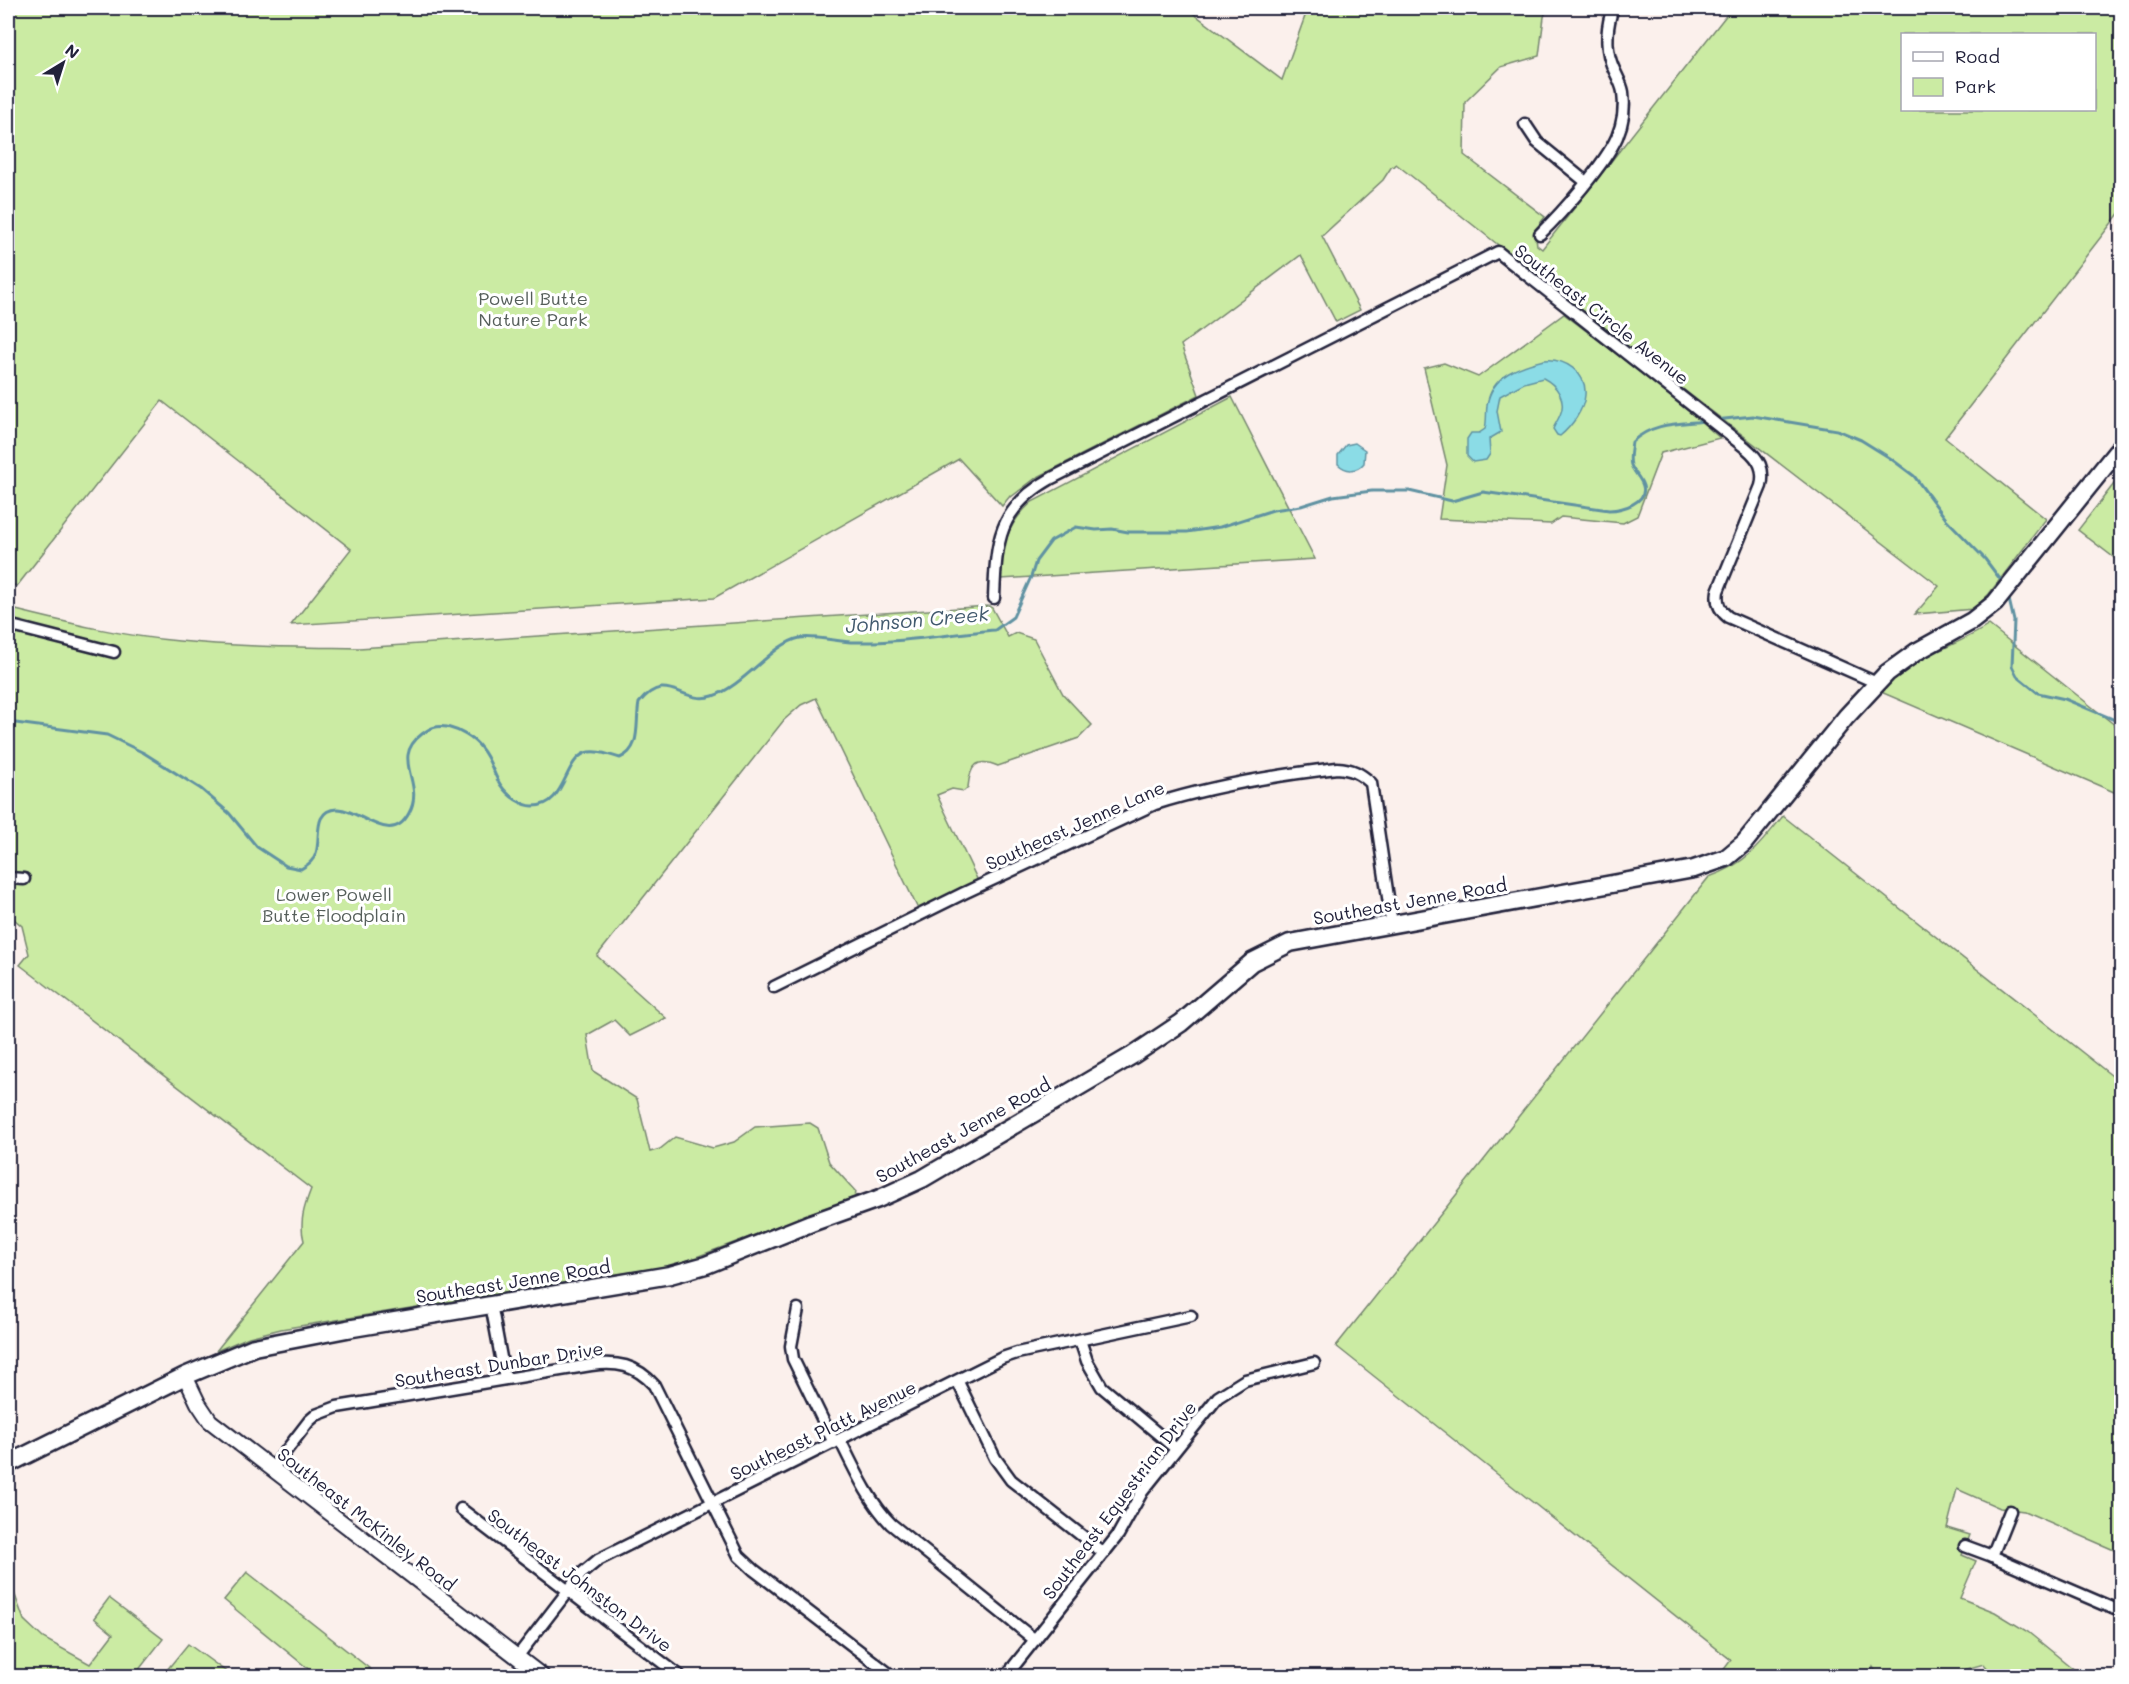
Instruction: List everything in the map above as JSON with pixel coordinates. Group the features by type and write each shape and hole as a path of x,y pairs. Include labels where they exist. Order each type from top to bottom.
{"main road":[{"name":"Southeast Jenne Road","path":"8,1464 234,1354 270,1343 692,1270 887,1195 947,1164 1133,1055 1181,1023 1260,957 1301,940 1694,869 1726,858 1751,835 1877,682 1916,652 1972,621 1995,603 2121,445"}],"street":[{"path":"1540,234 1586,182 1618,134 1622,117 1623,92 1611,64 1608,46 1613,8"},
{"path":"1525,124 1537,142 1586,182"},
{"name":"Southeast Circle Avenue","path":"994,598 996,553 1003,527 1014,506 1031,490 1496,253 1701,412 1755,457 1763,472 1761,486 1718,591 1720,609 1739,623 1877,682"},
{"path":"8,625 114,652"},
{"name":"Southeast Jenne Lane","path":"774,987 964,893 1155,804 1176,797 1259,780 1337,768 1347,768 1359,773 1371,783 1392,924"},
{"path":"8,878 24,879"},
{"path":"491,1304 505,1379"},
{"path":"798,1309 791,1346 793,1359 868,1496 885,1518 1035,1640"},
{"name":"Southeast Platt Avenue","path":"517,1657 581,1574 598,1560 1017,1353 1191,1316"},
{"path":"1080,1340 1087,1361 1102,1387 1175,1448"},
{"name":"Southeast Dunbar Drive","path":"272,1469 309,1421 326,1411 605,1363 627,1365 637,1370 654,1385 739,1556 746,1564 892,1677"},
{"name":"Southeast Equestrian Drive","path":"1006,1677 1119,1535 1142,1492 1206,1410 1230,1388 1245,1380 1314,1363"},
{"name":"Southeast McKinley Road","path":"185,1376 210,1421 542,1677"},
{"path":"958,1382 995,1458 1011,1480 1104,1553"},
{"name":"Southeast Johnston Drive","path":"461,1509 680,1677"},
{"path":"1992,1556 2010,1511"},
{"path":"1965,1546 2121,1612"}],"green space":[{"name":"Powell Butte Nature Park","path":"8,8 1186,8 1282,80 1308,8 1547,8 1539,56 1501,67 1465,102 1464,155 1545,217 1535,230 1537,245 1542,249 1732,8 2121,8 2121,211 1945,438 2046,519 1989,594 1974,609 1915,614 1939,586 1507,254 1396,164 1392,166 1383,180 1322,236 1360,310 1336,322 1301,255 1181,345 1199,395 1036,478 1010,496 1002,506 959,459 714,598 291,625 351,549 162,401 17,586 8,583"},
{"path":"1564,314 1665,391 1720,438 1661,453 1637,516 1623,523 1561,517 1551,524 1439,519 1447,465 1424,368 1444,363 1478,377"},
{"path":"1232,397 1315,559 1001,579 1002,557 1007,537 1023,510 1032,502"},
{"path":"2121,475 2122,563 2078,530"},
{"name":"Lower Powell Butte Floodplain","path":"989,606 1008,637 1016,633 1034,639 1063,694 1092,725 1079,738 998,766 979,763 970,774 968,787 964,791 952,789 937,795 978,881 918,909 816,698 801,705 784,720 597,956 666,1018 630,1036 614,1020 587,1035 593,1071 637,1099 650,1152 660,1149 675,1137 713,1148 734,1142 755,1127 810,1123 818,1128 829,1162 856,1192 855,1197 675,1265 281,1329 249,1337 216,1351 304,1241 303,1215 311,1189 20,965 29,954 22,926 8,914 8,889 25,880 8,871 8,608 93,628 157,639 246,646 359,648"},
{"path":"1989,625 2121,730 2121,795 1881,692 1912,665"},
{"path":"1783,816 2121,1083 2121,1553 2024,1511 2000,1508 1957,1489 1947,1528 1970,1535 1962,1555 1976,1561 1960,1598 1995,1612 2028,1632 2082,1676 1994,1676 1984,1664 1962,1670 1960,1676 1884,1676 1877,1674 1873,1667 1870,1676 1719,1676 1731,1660 1336,1346 1709,877 1733,866 1751,853"},
{"path":"247,1572 379,1676 317,1676 224,1600"},
{"path":"8,1576 24,1620 43,1638 90,1664 113,1634 94,1618 109,1598 163,1639 134,1676 8,1676"},
{"path":"188,1644 232,1676 162,1676"}],"water":[{"path":"1544,360 1566,364 1578,373 1582,380 1585,395 1576,418 1560,436 1557,435 1553,429 1562,404 1556,389 1543,378 1524,383 1500,396 1497,411 1501,432 1489,439 1490,454 1486,460 1473,462 1467,456 1467,439 1471,433 1479,433 1485,429 1487,405 1494,386 1516,369"},
{"path":"1355,443 1365,450 1364,463 1351,470 1344,468 1338,464 1338,455 1346,445"}],"waterway":[{"name":"Johnson Creek","path":"1715,420 1753,416 1837,430 1861,440 1914,476 1946,519 1985,559 2003,583"},
{"name":"Johnson Creek","path":"8,722 107,735 144,753 201,789 229,813 257,847 286,866 301,869 315,856 321,819 329,811 346,810 384,827 393,827 402,823 409,813 414,792 408,753 413,743 434,727 452,728 478,744 486,755 498,781 516,800 531,806 544,804 558,792 572,765 585,753 598,752 620,758 627,754 635,742 639,703 649,693 658,689 667,688 702,698 713,696 725,691 779,648 800,638 872,642 995,630 1013,617 1036,561 1051,541 1076,527 1128,532 1187,532 1220,527 1273,510 1301,506 1333,496 1372,491 1409,491 1452,501 1483,492 1614,510 1638,501 1643,492 1642,483 1630,463 1632,442 1640,435 1658,427 1706,421"},
{"name":"Johnson Creek","path":"2008,595 2014,621 2012,666 2017,676 2038,693 2065,699 2122,723"}]}
